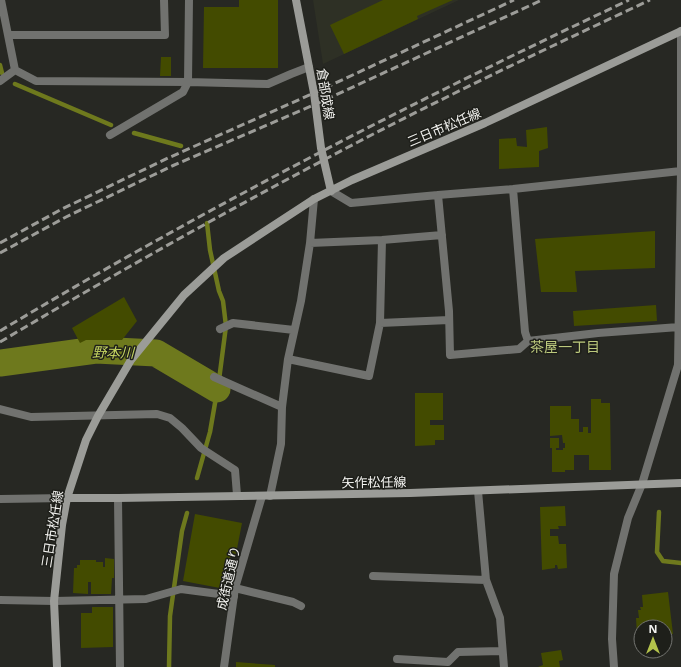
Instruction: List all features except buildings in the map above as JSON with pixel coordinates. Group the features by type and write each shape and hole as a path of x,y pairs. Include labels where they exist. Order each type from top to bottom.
{"main road":[{"name":"倉部成線","path":"296,0 314,93 321,148 331,191"},
{"name":"三日市松任線","path":"57,667 54,602 62,525 68,498 86,440 98,416 131,360 184,295 224,258 314,199 352,180 485,123 681,31"},
{"name":"矢作松任線","path":"68,498 237,495 266,496 478,491 681,483"}],"street":[{"path":"1,0 15,70"},
{"path":"9,35 164,35 164,0"},
{"path":"110,135 183,92 188,82 189,0"},
{"path":"614,667 612,639 614,574 628,518 642,484 680,365 681,31"},
{"path":"15,70 36,81 268,84 309,67"},
{"path":"0,81 15,70"},
{"path":"331,191 351,203 513,189 681,167"},
{"path":"513,189 525,332 528,341"},
{"path":"438,195 449,320 450,356 519,350 528,341 598,333 679,327"},
{"name":"成街道通り","path":"224,667 235,592 281,444 282,407 288,359 301,301 310,244 314,199"},
{"path":"310,244 442,235"},
{"path":"288,359 369,376 380,323 382,240"},
{"path":"380,323 449,320"},
{"path":"220,328 233,323 294,330"},
{"path":"214,377 282,407"},
{"path":"0,409 31,417 158,414 170,418 201,448 235,470 237,495"},
{"path":"478,491 486,580 500,618 504,667"},
{"path":"0,500 68,498"},
{"path":"118,498 120,667"},
{"path":"373,576 486,580"},
{"path":"0,600 54,602 146,600 181,590 235,592 293,602 301,606"},
{"path":"397,659 448,662 458,652 502,651"}],"shaded area":[{"path":"313,0 459,0 323,64"}],"waterway":[{"path":"0,65 2,73"},
{"path":"15,84 111,125"},
{"path":"134,133 181,146"},
{"path":"197,478 210,432 226,326 223,301 219,291 210,250 207,223"},
{"name":"野本川","path":"0,363 96,350 156,353 217,389"},
{"path":"659,512 657,552 663,561 681,563"},
{"path":"169,667 170,616 182,531 187,513"}],"railway":[{"path":"0,243 62,209 168,158 314,93 514,0"},
{"path":"0,253 66,217 172,166 316,104 542,0"},
{"path":"0,331 76,286 232,199 389,117 629,0"},
{"path":"0,342 178,239 394,123 650,0"}],"district":[{"name":"茶屋一丁目","path":"565,346"}]}
